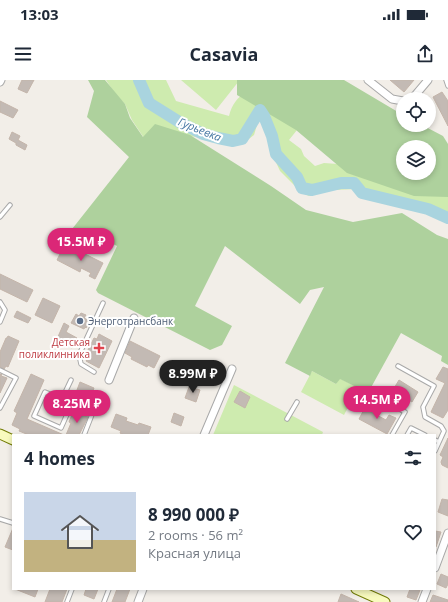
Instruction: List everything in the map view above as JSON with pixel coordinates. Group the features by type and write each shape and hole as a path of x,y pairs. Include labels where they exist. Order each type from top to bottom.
{"street":[{"path":"368,80 392,99 396,100"},
{"path":"418,92 428,80"},
{"path":"110,380 134,318"},
{"path":"204,434 232,369"},
{"path":"0,434 12,440"},
{"path":"436,565 448,533"},
{"path":"138,602 144,590"},
{"path":"358,590 385,602"},
{"path":"422,602 427,590"}],"lane":[{"path":"446,80 448,86"},
{"path":"0,218 10,205"},
{"path":"0,302 5,310 0,322"},
{"path":"94,372 81,364 79,354 102,303"},
{"path":"398,366 434,386 423,407 425,417 441,426 444,431 436,449"},
{"path":"0,370 16,378 0,408"},
{"path":"62,399 71,380"},
{"path":"72,403 61,428 34,416 45,392 72,403 93,412 84,434"},
{"path":"378,397 405,412 393,434"},
{"path":"287,419 297,402"},
{"path":"408,434 411,428 423,434"},
{"path":"0,519 12,524"},
{"path":"67,602 72,590"},
{"path":"104,602 109,590"}],"green space":[{"path":"88,80 105,80 125,104 130,118 143,137 155,124 190,135 306,210 353,222 402,213 437,235 448,239 448,365 441,361 442,356 401,333 368,393 340,379 336,384 312,371 310,376 285,363 324,287 310,290 300,304 225,246 195,306 232,326 222,345 210,350 98,293 96,290 117,246 89,232 80,251 61,243 129,157 87,117 94,91"},
{"path":"106,80 166,80 176,101 229,116 235,102 247,91 297,130 289,140 301,149 304,156 315,166 324,163 338,164 448,195 448,220 427,211 376,201 366,196 358,189 332,190 309,196 302,193 280,171 274,158 267,120 260,115 254,135 241,145 190,136 144,138 132,120 125,104 116,95"},
{"path":"181,80 238,80 239,81 216,110"},
{"path":"237,80 344,80 396,111 396,132 435,132 443,136 448,144 448,197 414,196 347,173 296,130 237,95"},
{"path":"312,371 336,384 339,378 358,388 344,415 301,392"},
{"path":"234,385 323,432 322,434 213,434"}],"building":[{"path":"22,80 34,80 27,93 18,89"},
{"path":"390,80 414,80 404,92"},
{"path":"442,92 448,101 448,126 436,103 436,95"},
{"path":"0,101 18,110 13,118 0,112"},
{"path":"12,132 20,136 18,140 27,145 25,150 9,139"},
{"path":"63,248 79,256 81,252 103,263 95,279 89,276 91,273 81,268 80,272 57,260"},
{"path":"0,274 33,290 27,302 0,289"},
{"path":"43,298 60,306 52,323 35,315"},
{"path":"17,311 31,318 28,323 14,317"},
{"name":"Энерготрансбанк","path":"81,313 86,315 84,318 88,320 87,322 89,323 84,329 71,323 76,314 79,316"},
{"path":"64,323 69,326 66,332 77,338 72,348 57,339"},
{"name":"Детская поликлинника","path":"99,334 112,341 99,368 86,361 88,358 85,356 94,338 97,339"},
{"path":"8,336 19,341 8,367 6,366 4,369 0,367 0,352"},
{"path":"130,341 160,356 154,368 148,365 147,367 131,359 132,357 125,353"},
{"path":"443,367 448,369 448,410 443,418 431,412 445,383 436,379"},
{"path":"0,374 2,374 1,376 7,378 0,393"},
{"path":"31,374 44,380 27,419 62,434 26,434 19,431 20,429 12,425 17,413 14,411"},
{"path":"399,380 418,392 412,402 393,390"},
{"path":"80,382 94,388 88,403 74,398"},
{"path":"189,387 200,390 196,402 185,398"},
{"path":"240,391 250,397 245,408 234,402"},
{"path":"367,404 374,407 371,412 386,420 389,415 396,418 387,434 359,419"},
{"path":"74,410 88,417 80,434 66,434 71,423 69,422"},
{"path":"174,413 184,417 181,426 171,422"},
{"path":"116,414 127,418 126,421 151,427 148,434 122,434 120,433 121,431 111,427"},
{"path":"448,438 448,468 442,465 441,462 443,457 440,455"},
{"path":"442,499 448,500 448,516 438,512"},
{"path":"12,530 12,550 5,547"},
{"path":"436,531 441,532 436,547"},
{"path":"441,574 448,577 448,584 446,588 437,584"},
{"path":"18,590 38,590 35,597"},
{"path":"50,590 67,590 62,602 45,602"},
{"path":"86,590 98,590 94,599 84,595"},
{"path":"117,590 130,590 125,602 112,602"},
{"path":"410,590 420,590 416,600 407,597"},
{"path":"341,594 359,602 338,602"},
{"path":"433,595 448,600 448,602 430,602"}],"waterway":[{"name":"Гурьевка","path":"139,80 149,103 181,123 203,134 218,138 233,141 242,139 260,110 272,136 276,154 297,177 302,188 312,190 341,183 354,183 362,193 428,209 448,218"}],"place":[{"name":"Энерготрансбанк","path":"80,321"},
{"name":"Детская поликлинника","path":"99,348"}]}
